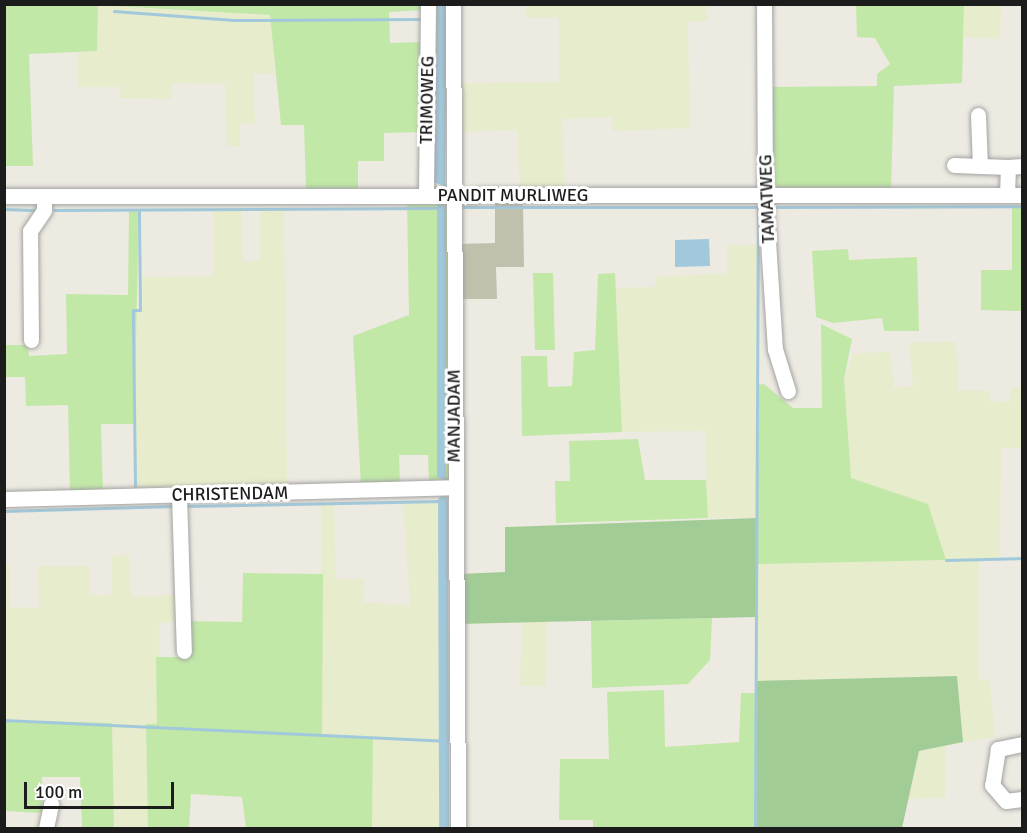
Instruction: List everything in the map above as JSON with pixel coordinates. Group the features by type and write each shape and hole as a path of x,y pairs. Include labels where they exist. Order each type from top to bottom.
{"street":[{"name":"TRIMOWEG","path":"427,195 428,4"},
{"name":"MANJADAM","path":"453,4 452,195 458,828"},
{"name":"TAMATWEG","path":"764,4 765,195 775,349 788,391"},
{"path":"978,115 980,166"},
{"path":"954,165 1015,166 1015,195"},
{"name":"PANDIT MURLIWEG","path":"4,196 1015,195"},
{"path":"31,340 30,231 44,210 44,196"},
{"name":"CHRISTENDAM","path":"4,499 455,487"},
{"path":"179,495 184,651"},
{"path":"1023,744 998,749 992,785 1006,801 1023,800"},
{"path":"46,828 51,804"}],"shaded area":[{"path":"98,5 270,15 275,74 253,73 255,123 240,124 240,146 227,146 225,84 172,83 171,99 120,98 119,87 77,87 77,52 97,51"},
{"path":"526,5 707,5 707,21 688,22 690,128 613,131 612,117 563,119 565,191 520,190 517,130 458,132 457,83 559,82 559,17 526,18"},
{"path":"964,5 1001,5 1000,39 964,37"},
{"path":"495,201 523,201 524,267 496,267 497,299 460,299 459,244 495,243"},
{"path":"213,209 241,209 243,261 260,261 260,209 284,209 287,490 135,494 133,310 140,310 140,277 213,276"},
{"path":"727,245 758,245 757,518 708,518 705,431 622,432 616,288 655,287 656,277 727,273"},
{"path":"909,342 956,342 958,390 990,391 990,401 1010,402 1011,388 1022,388 1022,448 1001,448 1000,558 979,559 979,679 990,680 995,737 963,742 957,676 756,681 757,564 946,560 928,504 851,478 844,379 853,354 890,351 894,388 913,386"},
{"path":"443,501 444,828 372,828 373,737 322,734 321,504 334,503 336,579 363,579 364,602 410,605 403,502"},
{"path":"129,555 131,597 185,594 187,621 160,623 157,725 146,724 148,828 114,828 111,723 5,720 4,566 9,565 10,607 39,608 38,566 89,566 90,596 112,595 112,556"},
{"path":"523,622 547,622 546,686 519,686"},
{"path":"945,746 945,798 909,799 919,751"}],"green space":[{"path":"4,5 98,5 97,51 29,54 33,166 5,166"},
{"path":"99,5 424,5 424,10 389,12 390,43 421,42 422,132 384,133 384,161 358,161 358,190 306,190 304,125 281,125 270,15"},
{"path":"432,5 437,5 434,182 437,187 451,183 445,191 434,190 429,178"},
{"path":"856,5 964,5 962,83 894,86 891,190 772,188 767,87 877,86 877,74 890,64 875,38 857,37"},
{"path":"407,200 444,200 450,208 452,476 448,484 429,485 428,455 399,455 400,485 361,487 353,336 409,315","holes":["437,203 445,203 446,209 446,481 437,477"]},
{"path":"1012,206 1022,206 1022,311 981,310 981,270 1012,270"},
{"path":"129,209 139,209 134,424 101,424 103,494 70,494 68,405 26,406 25,377 5,377 4,345 28,345 29,356 67,354 66,294 128,295"},
{"path":"848,249 849,260 917,257 919,331 884,331 882,318 833,323 816,317 812,251"},
{"path":"533,273 553,273 555,350 535,350"},
{"path":"615,273 622,432 522,436 521,356 547,356 548,387 572,386 574,352 595,350 598,274"},
{"path":"821,324 852,339 844,379 851,478 928,504 946,560 757,564 757,385 764,384 793,408 822,408"},
{"path":"638,439 645,480 706,480 708,518 556,523 555,481 570,481 569,441"},
{"path":"757,518 756,617 460,624 459,574 505,572 505,527"},
{"path":"243,573 323,574 322,734 373,737 372,828 246,828 242,797 191,794 189,828 148,828 146,724 157,724 156,657 188,657 187,621 242,622"},
{"path":"712,618 710,660 688,684 592,688 591,621"},
{"path":"957,676 963,742 919,751 902,828 755,828 756,681"},
{"path":"664,690 665,747 739,742 741,693 756,693 755,828 593,828 593,820 559,820 560,759 609,759 607,692"},
{"path":"4,720 112,723 114,828 82,828 80,777 42,777 42,813 5,811"}],"water":[{"path":"437,5 447,5 445,187 434,182"},
{"path":"437,203 445,203 446,209 446,481 437,477"},
{"path":"709,239 710,266 675,267 675,240"}],"waterway":[{"path":"114,11 234,20 420,19"},
{"path":"774,207 1022,206"},
{"path":"463,207 758,207 755,828"},
{"path":"54,210 436,208"},
{"path":"4,209 37,210"},
{"path":"135,486 133,310 140,310 139,210"},
{"path":"185,506 443,501"},
{"path":"443,501 444,828"},
{"path":"4,511 174,506"},
{"path":"946,560 1022,558"},
{"path":"4,720 444,741"}]}
